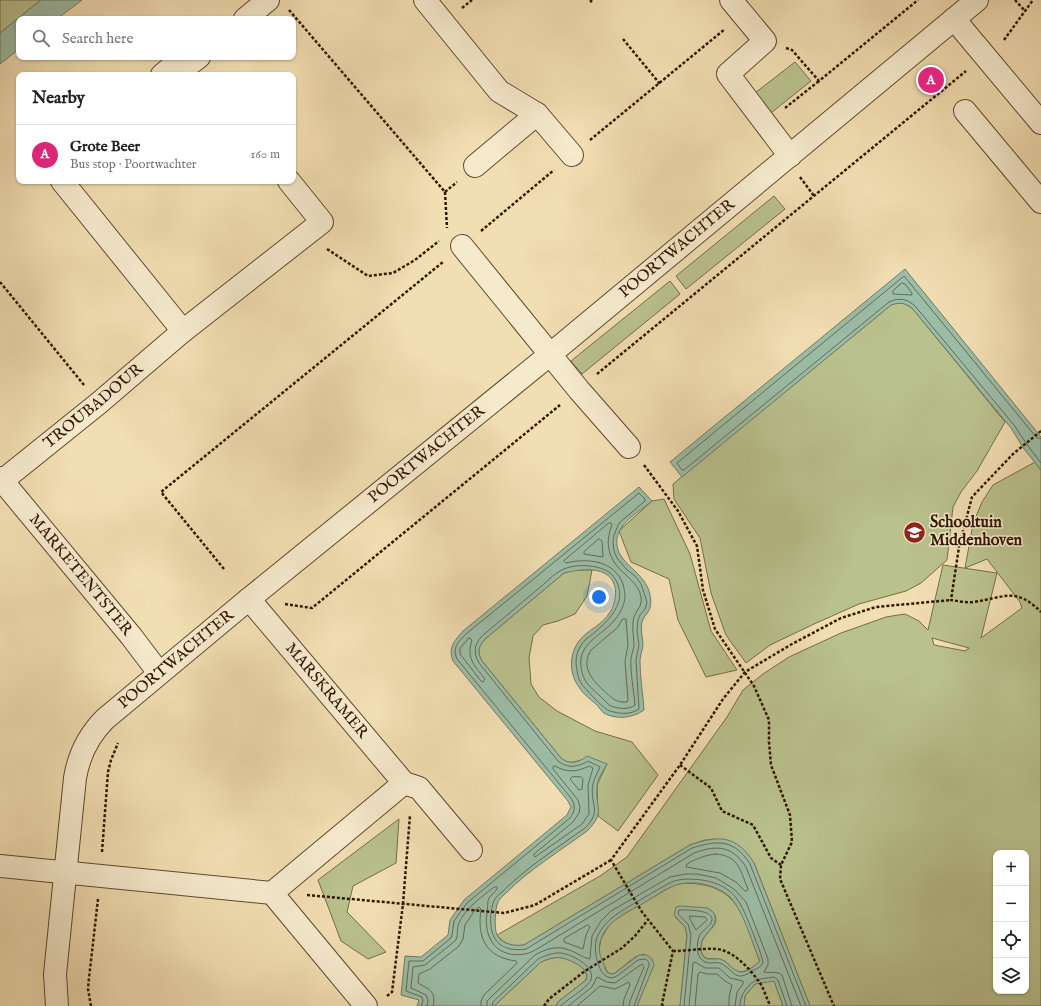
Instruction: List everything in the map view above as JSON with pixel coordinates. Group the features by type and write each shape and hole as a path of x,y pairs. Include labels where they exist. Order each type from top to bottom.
{"street":[{"path":"424,0 499,90 537,114 572,155"},
{"name":"POORTWACHTER","path":"57,1006 55,974 75,778 81,754 88,738 105,719 249,599 550,354 977,0"},
{"path":"251,16 276,3"},
{"path":"737,7 766,41 728,74 790,156"},
{"path":"954,19 1041,124"},
{"path":"166,72 174,65 197,65"},
{"path":"965,111 1041,202"},
{"path":"475,166 537,114"},
{"path":"64,184 183,331"},
{"name":"TROUBADOUR","path":"1,479 99,403 183,331 322,222 291,184"},
{"path":"450,240 629,447"},
{"name":"MARKETENTSTER","path":"1,479 132,636 159,673"},
{"name":"MARSKRAMER","path":"249,599 408,784 419,788 470,850"},
{"path":"272,893 408,784"},
{"path":"0,866 272,893 366,1006"}],"path":[{"path":"765,124 918,0"},
{"path":"1015,0 1025,12"},
{"path":"579,390 1006,38 1033,0"},
{"path":"276,3 288,16"},
{"path":"306,235 368,276 393,273 450,240 572,155 660,84 737,7"},
{"path":"296,25 445,192 450,240"},
{"path":"623,38 660,84"},
{"path":"766,41 792,50 819,81"},
{"path":"224,569 161,492 450,240"},
{"path":"0,282 99,403"},
{"path":"951,600 959,547 972,496 1013,454 1041,432"},
{"path":"629,447 652,474 678,511 697,546 703,590 715,629 754,686 769,720 771,765 790,815 792,842 781,865 780,879 834,1006"},
{"path":"272,893 504,913 535,905 611,860 680,765 723,699 745,672 792,644 841,618 876,607 951,600 971,602 1011,595 1030,602 1041,612"},
{"path":"680,765 711,788 722,811 753,825 771,858 781,865"},
{"path":"387,996 392,992 403,904 408,784"},
{"path":"611,860 642,912 673,951"},
{"path":"544,1006 549,999 585,971 622,948 635,936 648,920"},
{"path":"673,951 719,949 735,956 761,984 769,1003 768,1006"},
{"path":"661,1005 673,951"}],"shaded area":[{"path":"0,0 41,0 21,16 16,16 16,20 0,33"},
{"path":"795,62 811,81 771,113 755,93"},
{"path":"774,196 785,209 686,289 676,276"},
{"path":"670,281 680,294 582,374 571,361"},
{"path":"903,303 912,308 1005,422 977,471 961,492 953,507 947,560 921,583 906,591 859,604 814,624 770,645 746,663 726,635 711,593 700,538 674,499 673,484 891,305"},
{"path":"1035,462 1041,470 1041,1006 810,1006 754,863 715,839 705,840 690,845 524,945 516,946 509,944 497,935 600,876 627,857 727,717 743,690 763,674 789,657 841,633 886,617 905,614 919,621 928,630 943,565 997,573 981,638 1022,608 1020,602 987,559 965,568 973,524 982,502 993,485","holes":["932,638 969,648 965,651 934,645"]},
{"path":"664,499 690,554 711,631 737,670 706,677 678,620 669,579 631,562 619,531 652,501"},
{"path":"574,570 592,570 587,596 575,614 543,625 533,636 529,658 531,684 539,697 557,711 595,731 632,742 658,775 618,831 598,816 597,785 607,764 588,760 568,762 561,758 482,661 479,655 480,647 485,639 564,573"},
{"path":"399,819 396,863 353,886 347,912 386,952 368,959 341,941 318,880"},
{"path":"685,883 704,885 718,890 729,897 737,906 744,918 760,962 746,971 739,972 735,971 723,960 703,956 701,948 702,941 716,921 711,910 675,917 685,927 687,935 680,1006 637,1006 653,965 644,954 635,957 615,973 608,973 600,957 599,950 601,939 608,927 617,918 674,885"},
{"path":"558,957 576,962 583,968 587,976 586,980 558,1002 556,1006 494,1006 541,962"},
{"path":"774,980 783,1006 744,1006 745,996 755,984"}],"water":[{"path":"41,0 82,0 61,16 21,16"},
{"path":"16,20 16,51 0,64 0,33"},
{"path":"905,269 1041,437 1041,470 1024,449 1011,428 912,308 900,303 891,305 682,477 670,462"},
{"path":"639,487 652,501 636,513 622,527 617,538 617,547 624,560 645,583 649,591 651,602 648,612 641,625 643,646 640,657 640,667 644,710 635,715 624,717 614,717 604,713 582,692 573,676 572,658 576,646 582,637 607,617 614,603 616,592 613,582 606,574 596,570 564,573 485,639 480,647 479,655 482,661 561,758 567,762 574,762 587,756 607,764 600,775 597,784 598,814 593,825 587,831 545,860 500,898 496,913 495,928 497,935 505,943 524,945 690,845 710,840 726,840 734,842 741,847 754,863 810,1006 783,1006 774,981 755,984 745,996 744,1006 680,1006 687,935 685,927 674,915 676,907 708,908 714,913 715,922 704,937 701,946 702,955 706,958 723,960 735,970 741,972 749,970 760,961 739,909 729,896 714,887 703,884 686,883 670,887 625,913 613,922 604,932 599,950 600,956 608,973 615,973 639,955 647,955 652,959 654,965 637,1006 556,1006 558,1002 586,980 587,976 579,965 566,959 558,958 541,962 494,1006 417,1006 419,1000 401,995 405,956 421,957 448,935 450,920 464,900 567,815 571,807 568,801 453,661 451,652 453,645 463,631"}],"place":[{"name":"Grote Beer","path":"931,80"},
{"name":"Schooltuin Middenhoven","path":"914,532"}]}
